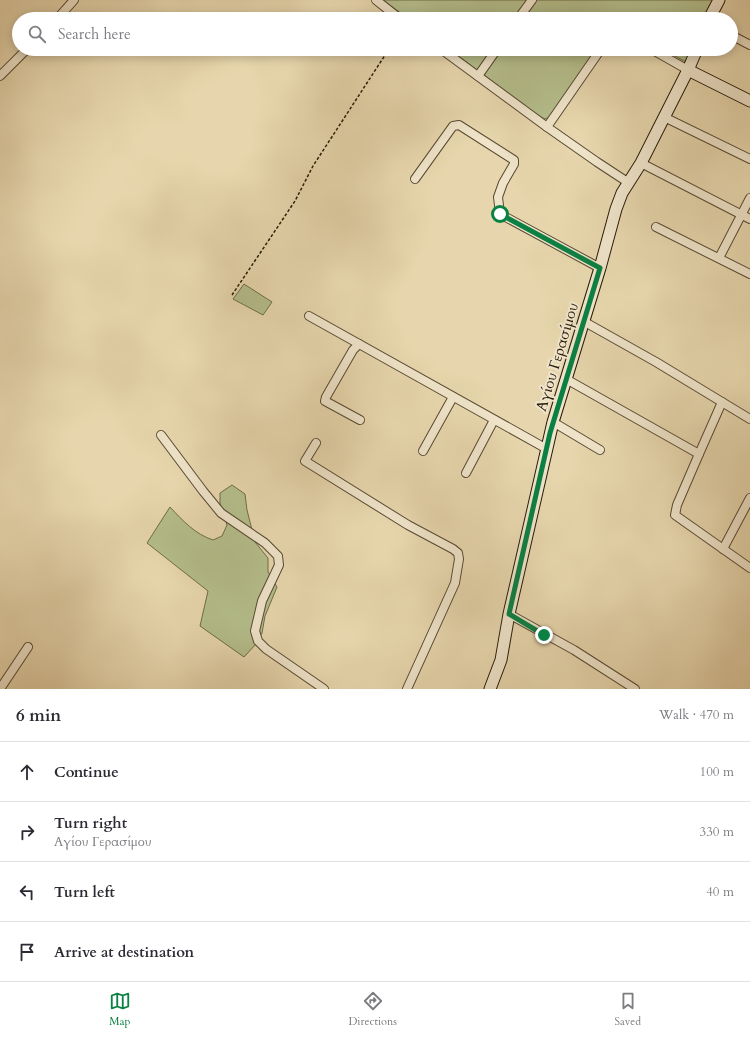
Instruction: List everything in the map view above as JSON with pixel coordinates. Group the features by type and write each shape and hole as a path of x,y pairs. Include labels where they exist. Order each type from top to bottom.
{"street":[{"path":"63,12 74,0"},
{"path":"376,0 391,12"},
{"path":"523,12 532,0"},
{"path":"713,12 719,0"},
{"path":"738,39 750,45"},
{"path":"0,76 20,56"},
{"path":"451,56 547,127 629,183"},
{"path":"478,76 492,56"},
{"path":"547,127 596,56"},
{"path":"663,56 750,101"},
{"name":"Αγίου Γερασίμου","path":"490,689 501,660 509,614 553,422 600,268 616,209 622,193 641,163 694,56"},
{"path":"664,117 750,159"},
{"path":"415,179 453,126 459,125 514,160 514,164 503,183 498,197 500,214 600,268"},
{"path":"641,163 750,219"},
{"path":"719,258 750,198"},
{"path":"656,226 750,274"},
{"path":"309,316 547,449"},
{"path":"583,321 656,362 750,419"},
{"path":"359,344 353,350 325,401 360,420"},
{"path":"566,379 699,454"},
{"path":"423,452 453,397"},
{"path":"722,402 677,505 675,515 750,568"},
{"path":"466,473 494,420"},
{"path":"553,422 600,450"},
{"path":"161,435 221,513 265,543 278,556 279,565 262,601 254,631 258,641 266,649 324,689"},
{"path":"316,443 305,461 458,553 459,559 455,583 407,689"},
{"path":"723,549 750,498"},
{"path":"509,614 574,650 635,689"},
{"path":"0,689 28,647"}],"path":[{"path":"232,295 294,201 313,166 384,56"}],"green space":[{"path":"383,0 713,0 708,12 399,12"},
{"path":"458,56 591,56 552,116 545,119"},
{"path":"675,56 689,56 686,62"},
{"path":"244,284 272,302 263,315 233,299"},
{"path":"232,485 245,494 247,510 255,542 268,558 268,572 277,587 265,616 262,633 256,644 244,657 200,626 208,591 147,543 170,507 195,531 213,540 222,536 227,525 220,503 220,493"}],"route":[{"path":"500,214 600,268 550,433 509,614 544,635"}]}
